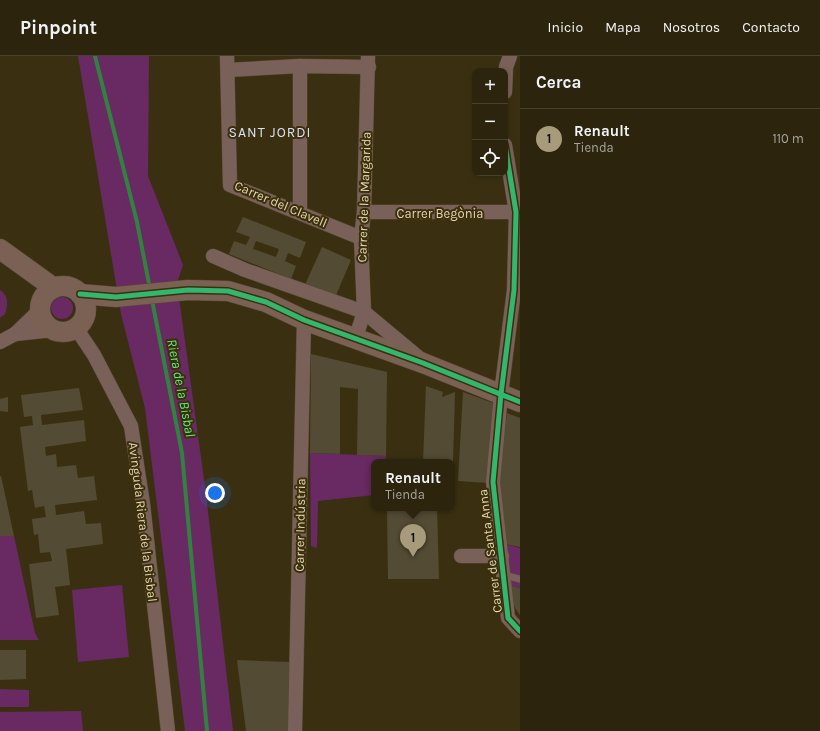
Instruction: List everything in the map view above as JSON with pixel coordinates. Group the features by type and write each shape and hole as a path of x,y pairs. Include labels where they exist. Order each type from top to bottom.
{"street":[{"name":"Carrer del Clavell","path":"227,56 230,185 360,238"},
{"path":"506,68 510,56"},
{"path":"228,70 368,61"},
{"name":"Carrer de la Margarida","path":"356,337 364,312 360,238 364,212 368,61"},
{"path":"300,66 300,213"},
{"name":"Carrer de Santa Anna","path":"508,160 518,212 514,290 501,394 493,482 508,618 520,631"},
{"name":"Carrer Begònia","path":"364,212 518,212"},
{"path":"0,249 54,288"},
{"path":"213,256 245,270 364,312 425,363"},
{"path":"17,262 40,307 44,322 53,330"},
{"path":"0,342 15,334 40,307 43,297 54,288 66,286 80,294 120,297 188,290 228,291 266,302 304,320 356,337 425,363 520,402"},
{"path":"80,294 85,305 80,322"},
{"path":"15,334 53,330 65,332 120,297"},
{"name":"Carrer Indústria","path":"295,731 304,320"},
{"name":"Avinguda Riera de la Bisbal","path":"80,322 94,355 131,426 143,504 168,731"},
{"path":"461,556 502,556"}],"lane":[{"path":"504,575 520,579"}],"shaded area":[{"path":"78,56 149,56 148,176 183,265 177,283 206,494 233,731 185,731 145,408 121,314"},
{"path":"0,290 5,295 7,308 5,314 0,318"},
{"path":"62,297 70,300 73,308 70,316 62,319 54,316 51,308 54,300"},
{"path":"310,453 386,456 386,459 371,459 371,495 318,501 317,548 311,546"},
{"path":"0,536 14,536 35,633 39,640 0,640"},
{"path":"506,544 520,548 520,588 509,585"},
{"path":"122,585 129,657 78,662 72,590"},
{"path":"0,689 29,690 29,707 0,707"},
{"path":"81,711 83,731 0,731 0,712"}],"building":[{"path":"243,217 306,242 300,258 288,253 285,261 296,266 291,279 229,254 234,241 246,245 250,237 236,232","holes":["256,241 279,249 276,257 253,249"]},
{"path":"322,247 351,260 334,300 304,287"},
{"path":"311,354 387,372 386,456 357,455 358,389 340,387 340,454 310,453"},
{"path":"426,386 443,392 442,397 455,392 453,459 423,459"},
{"path":"79,388 83,410 41,415 42,425 84,420 86,441 45,447 46,456 56,454 57,467 76,465 78,478 94,476 97,500 55,505 56,515 84,511 86,524 101,523 103,544 66,549 70,585 55,587 59,615 36,618 29,564 52,561 50,552 40,553 38,534 34,535 32,519 46,517 44,506 35,508 32,490 28,491 20,427 33,425 32,416 24,417 21,395"},
{"path":"463,392 493,403 488,483 458,481"},
{"path":"8,397 8,412 0,411 0,399"},
{"path":"507,413 520,418 520,547 506,544 498,482"},
{"path":"1,476 14,536 0,536"},
{"path":"387,511 437,511 439,579 388,579"},
{"path":"509,585 520,588 520,615 515,608"},
{"path":"0,650 26,650 26,679 0,680"},
{"path":"237,660 290,662 289,731 246,731"}],"waterway":[{"name":"Riera de la Bisbal","path":"95,56 137,222 150,289"},
{"name":"Riera de la Bisbal","path":"152,300 182,453 207,731"}],"cycle path":[{"path":"508,163 516,212 514,290 501,394 493,482 508,618 520,631"},
{"path":"80,294 116,297 188,290 228,291 266,302 304,320 423,363 520,402"}],"place":[{"name":"Renault","path":"413,557"}],"district":[{"name":"SANT JORDI","path":"270,132"}]}
